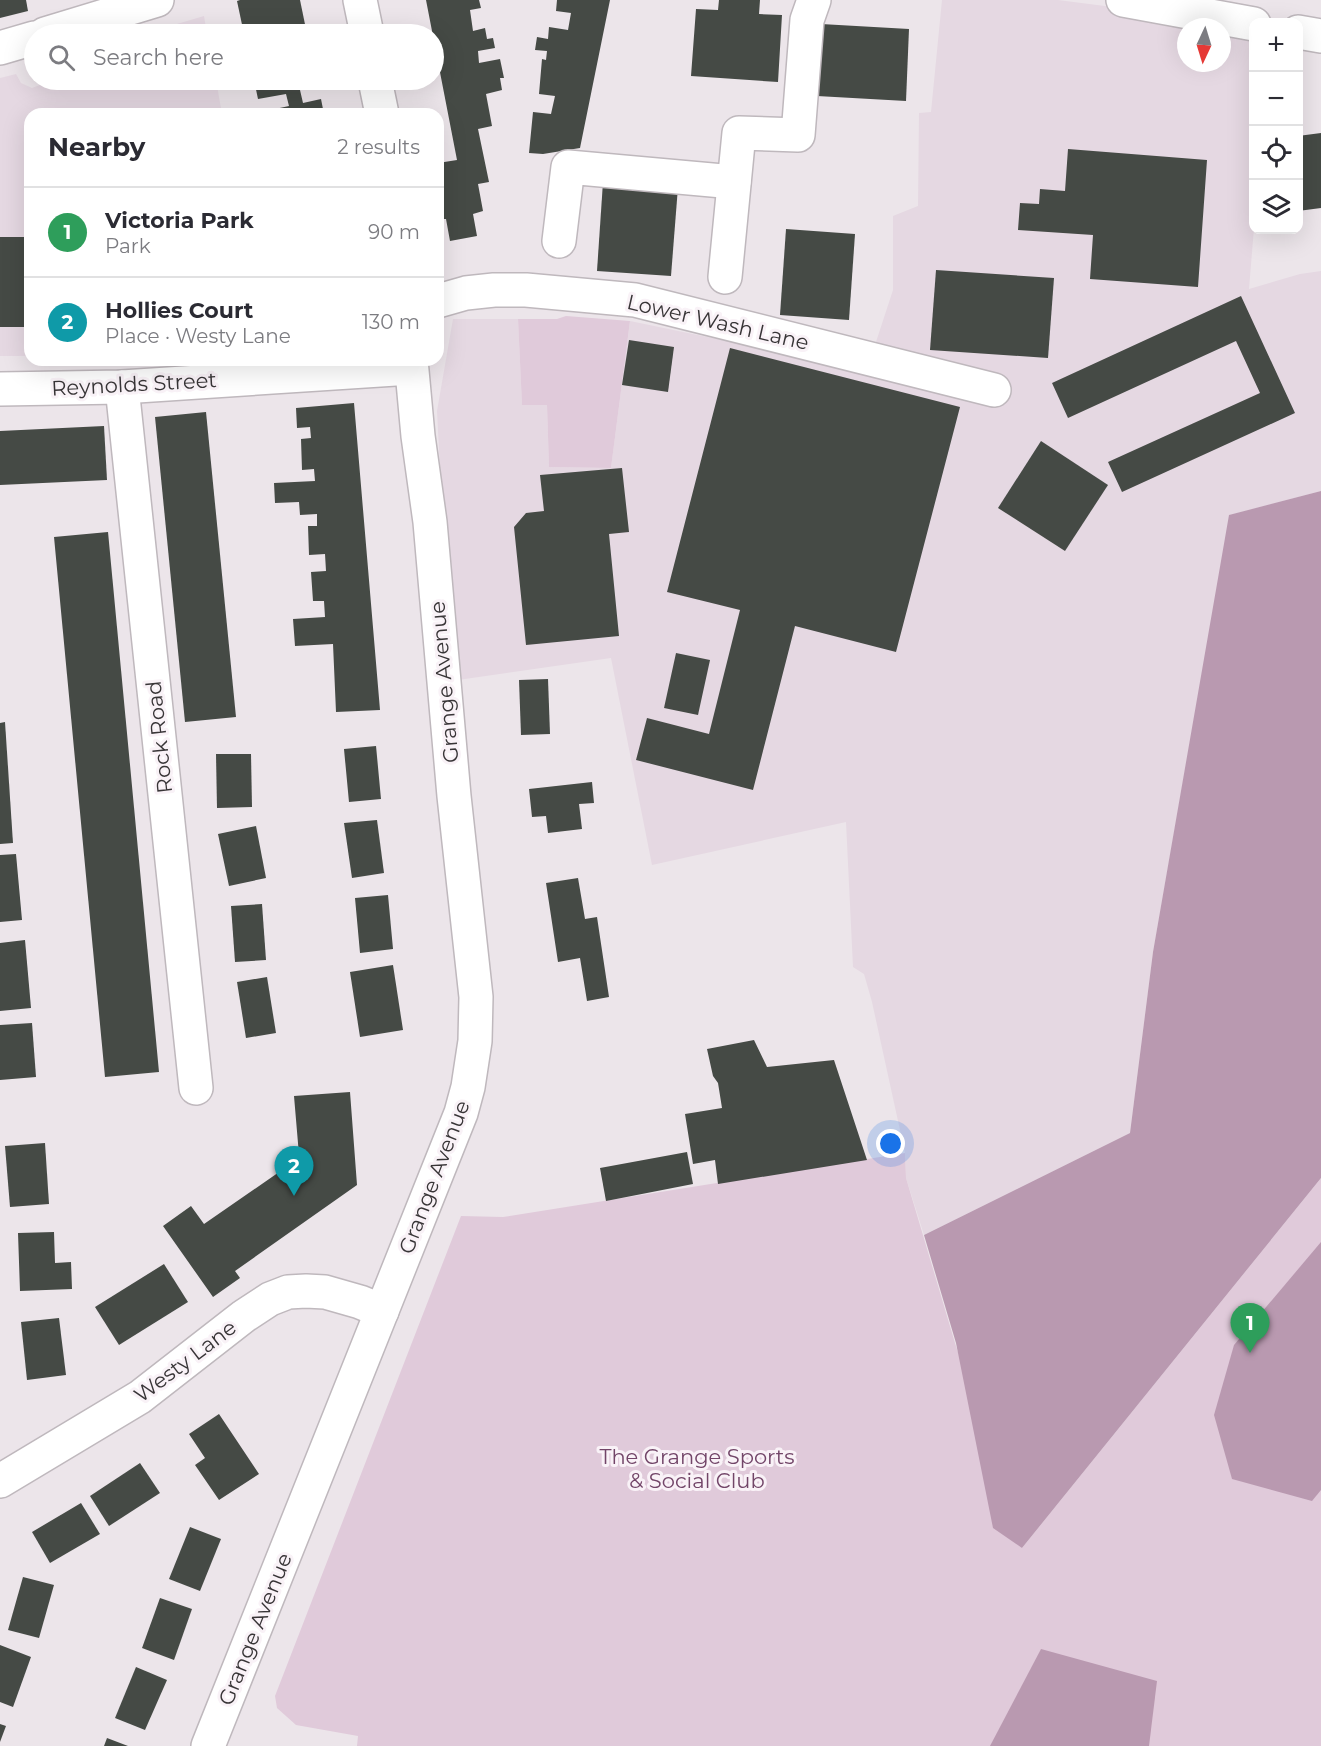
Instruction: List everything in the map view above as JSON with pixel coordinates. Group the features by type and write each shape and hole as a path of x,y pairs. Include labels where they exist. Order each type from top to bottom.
{"main road":[{"path":"78,24 157,0"},
{"path":"360,0 365,24"},
{"path":"725,277 740,133 798,135 807,20 814,0"},
{"path":"1123,0 1249,23"},
{"path":"1303,33 1321,36"},
{"path":"0,48 24,41"},
{"path":"377,90 381,108"},
{"path":"559,241 568,167 734,182"},
{"name":"Lower Wash Lane","path":"444,299 466,293 526,290 635,300 994,390"},
{"name":"Reynolds Street","path":"0,389 122,387 386,366"},
{"name":"Grange Avenue","path":"208,1746 461,1113 476,1041 476,997 454,796 430,522 411,366"},
{"name":"Rock Road","path":"122,387 196,1088"},
{"name":"Westy Lane","path":"0,1481 140,1397 244,1316 270,1299 288,1292 324,1292 382,1311"}],"shaded area":[{"path":"942,0 1058,0 1198,18 1177,18 1177,72 1231,72 1231,22 1249,24 1249,234 1254,234 1249,289 1300,274 1321,271 1321,491 1230,515 1153,952 1130,1133 924,1235 906,1178 905,1153 872,1002 864,974 853,967 846,822 652,865 611,658 451,681 437,411 453,319 518,319 522,405 547,405 549,467 611,468 630,321 871,371 875,345 893,290 893,216 918,206 919,113 931,112"},
{"path":"204,16 205,24 177,24"},
{"path":"16,74 24,84 24,90 218,90 221,108 24,108 24,356 0,356 0,78"},
{"path":"1321,491 1321,1178 1022,1548 993,1528 956,1343 924,1235 1130,1133 1153,952 1229,515"},
{"path":"1321,1242 1321,1490 1312,1501 1232,1479 1214,1415 1234,1345"},
{"path":"1041,1649 1157,1681 1149,1746 990,1746"}],"green space":[{"path":"566,316 630,321 611,468 549,467 547,405 522,405 518,319 557,319"},
{"name":"The Grange Sports & Social Club","path":"905,1153 906,1178 955,1343 1022,1548 1321,1178 1321,1746 357,1746 358,1736 296,1725 277,1708 275,1696 461,1216 503,1217"}],"building":[{"path":"0,0 26,0 28,11 0,18"},
{"path":"300,0 305,24 242,24 237,1"},
{"path":"426,0 479,0 481,8 470,10 473,31 485,28 487,39 493,38 495,48 478,51 479,63 500,59 504,78 500,78 502,90 486,94 492,126 478,129 489,182 478,184 483,211 473,214 477,236 450,241 446,219 444,219 444,162 457,160 443,90 444,24 431,24"},
{"path":"557,0 610,0 580,148 543,154 529,153 533,112 551,114 555,96 539,94 542,59 546,60 547,51 535,50 537,37 548,39 549,27 568,30 571,13 556,11"},
{"path":"719,0 760,0 759,14 782,15 778,82 691,76 696,9 718,10"},
{"path":"821,24 909,29 906,101 817,96"},
{"path":"256,90 300,90 303,103 321,99 323,108 280,108 289,106 286,94 258,99"},
{"path":"1321,133 1321,208 1303,210 1303,180 1303,135"},
{"path":"1068,149 1207,160 1198,287 1090,279 1093,235 1018,230 1020,203 1039,204 1040,189 1065,191"},
{"path":"603,182 678,187 671,276 597,271"},
{"path":"786,229 855,234 849,320 780,315"},
{"path":"0,237 24,237 24,327 0,327"},
{"path":"936,270 1054,278 1048,358 930,350"},
{"path":"1241,296 1295,413 1122,492 1108,462 1260,393 1236,341 1068,418 1052,383"},
{"path":"629,340 674,347 668,392 622,385"},
{"path":"730,348 960,407 896,652 795,626 753,790 636,760 647,718 709,734 740,610 667,592"},
{"path":"354,403 380,710 336,712 333,644 295,646 293,619 325,617 324,601 313,601 311,572 326,571 325,554 309,555 308,526 317,526 317,514 300,515 299,502 275,503 274,483 315,481 314,469 302,470 301,439 311,438 310,427 297,428 296,408"},
{"path":"206,412 236,717 185,722 155,417"},
{"path":"104,426 107,480 0,485 0,431"},
{"path":"1041,441 1108,485 1065,551 998,508"},
{"path":"622,468 629,532 609,534 619,636 526,645 514,527 526,513 544,511 540,475"},
{"path":"108,532 159,1072 105,1077 54,537"},
{"path":"676,653 710,660 698,715 664,708"},
{"path":"548,679 550,734 521,735 519,680"},
{"path":"5,722 13,843 0,844 0,723"},
{"path":"376,746 381,799 349,802 344,749"},
{"path":"216,754 251,754 252,807 217,808"},
{"path":"592,782 594,803 579,804 582,829 548,833 546,816 532,817 529,789"},
{"path":"377,820 384,873 352,878 344,823"},
{"path":"256,826 266,878 229,886 218,834"},
{"path":"16,854 22,920 0,922 0,855"},
{"path":"578,878 585,919 597,917 609,997 587,1001 580,958 558,962 546,883"},
{"path":"388,895 393,949 360,953 355,898"},
{"path":"262,904 266,960 235,962 231,906"},
{"path":"25,940 31,1008 0,1011 0,943"},
{"path":"393,965 403,1030 360,1037 350,972"},
{"path":"267,977 276,1033 246,1038 237,982"},
{"path":"32,1023 36,1077 0,1080 0,1025"},
{"path":"754,1040 767,1067 834,1060 867,1160 718,1184 715,1160 693,1164 685,1114 722,1108 718,1083 713,1076 707,1049"},
{"path":"350,1092 357,1185 235,1271 240,1278 213,1297 163,1226 191,1206 204,1224 295,1161 299,1155 294,1096"},
{"path":"45,1143 49,1204 10,1207 5,1146"},
{"path":"687,1152 693,1184 606,1201 600,1168"},
{"path":"54,1232 55,1263 71,1262 72,1289 20,1291 18,1233"},
{"path":"164,1264 188,1302 119,1345 95,1307"},
{"path":"59,1318 66,1375 27,1380 21,1322"},
{"path":"219,1414 259,1474 219,1500 195,1465 205,1458 189,1434"},
{"path":"140,1463 160,1493 109,1526 90,1496"},
{"path":"81,1503 100,1534 50,1563 32,1532"},
{"path":"190,1527 221,1539 200,1591 169,1579"},
{"path":"23,1577 54,1585 39,1638 8,1630"},
{"path":"160,1598 192,1609 174,1660 142,1648"},
{"path":"0,1645 31,1657 13,1707 0,1702"},
{"path":"136,1667 167,1680 145,1730 115,1718"},
{"path":"0,1724 6,1726 0,1742"},
{"path":"107,1738 128,1746 104,1746"}],"place":[{"name":"Hollies Court","path":"294,1196"},
{"name":"Victoria Park","path":"1250,1353"}]}
